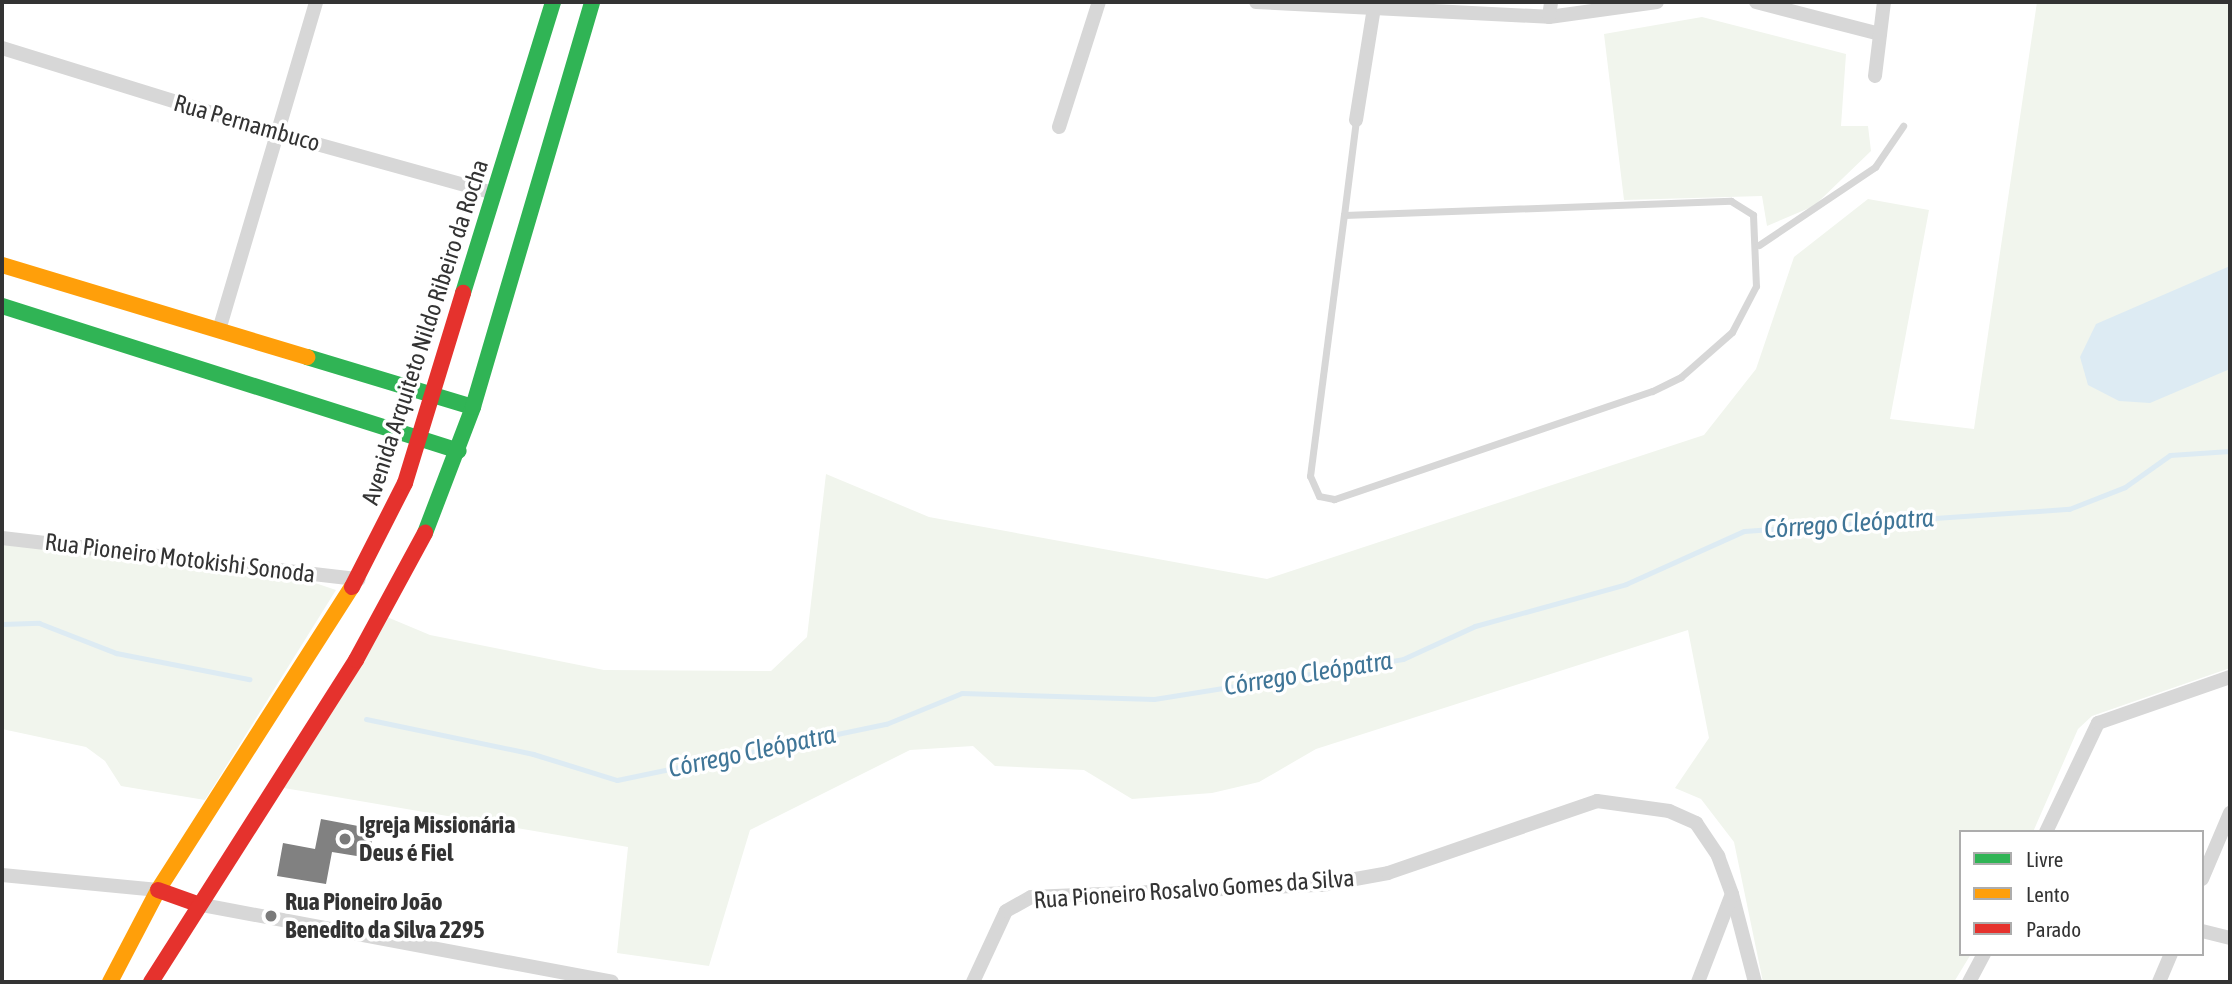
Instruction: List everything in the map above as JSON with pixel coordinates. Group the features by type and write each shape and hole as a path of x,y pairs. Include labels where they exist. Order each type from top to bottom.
{"main road":[{"path":"151,982 197,904 356,660 433,518 473,407 592,2"},
{"name":"Avenida Arquiteto Nildo Ribeiro da Rocha","path":"110,982 158,890 359,579 405,483 494,192 548,3"},
{"path":"2,265 473,407"},
{"path":"2,306 418,441 459,451"},
{"path":"158,890 197,904"}],"street":[{"path":"219,330 316,2"},
{"path":"1059,127 1099,2"},
{"path":"1256,2 1550,9 1657,2"},
{"path":"1756,2 1880,34"},
{"path":"1875,76 1884,2"},
{"path":"1356,120 1375,5"},
{"name":"Rua Pernambuco","path":"2,48 277,134 494,192"},
{"name":"Rua Pioneiro Motokishi Sonoda","path":"2,537 359,579"},
{"path":"2047,830 2098,723 2230,677"},
{"name":"Rua Pioneiro Rosalvo Gomes da Silva","path":"973,982 1006,911 1031,897 1322,885 1388,873 1597,801 1669,811 1696,823 1718,856 1732,894 1755,982"},
{"path":"2204,874 2230,813"},
{"path":"2,875 158,890"},
{"path":"1698,982 1732,894"},
{"path":"197,904 612,982"},
{"path":"2204,932 2230,938"},
{"path":"1969,982 1983,956"},
{"path":"2160,982 2170,956"}],"lane":[{"path":"1344,215 1731,201 1753,215 1759,245 1756,286 1747,310 1732,332 1681,377 1327,499 1312,487 1310,477 1356,120"},
{"path":"1759,245 1875,167 1903,126"}],"shaded area":[{"path":"2037,2 2230,2 2230,668 2092,716 2078,729 2034,830 1959,830 1959,956 1970,956 1954,982 1763,982 1734,842 1701,799 1675,788 1709,738 1688,630 1316,749 1259,782 1212,793 1132,799 1084,770 995,766 973,746 910,750 750,830 709,966 617,953 628,847 284,788 387,617 430,635 604,670 771,671 807,637 826,474 929,517 1267,579 1704,435 1756,369 1794,257 1868,199 1929,210 1890,419 1974,429"},
{"path":"1702,17 1846,54 1841,126 1868,126 1871,151 1814,206 1767,226 1762,196 1624,200 1604,34"},
{"path":"2230,266 2230,369 2150,403 2119,401 2088,385 2080,357 2096,324"},
{"path":"2,543 288,574 336,590 205,800 121,786 105,761 86,747 2,729"}],"building":[{"path":"321,819 374,829 369,858 332,852 326,884 277,876 283,843 315,849"}],"waterway":[{"name":"Córrego Cleópatra","path":"366,719 533,754 617,780 886,724 962,693 1154,699 1403,659 1475,626 1626,584 1744,531 2069,509 2125,487 2170,455 2230,451"},
{"name":"Córrego Cleópatra","path":"2,624 39,623 116,653 249,679"}],"traffic: fast":[{"path":"463,293 553,2"},
{"path":"425,533 473,407 592,2"},
{"path":"2,306 459,451"},
{"path":"307,357 473,407"}],"traffic: slow":[{"path":"2,265 307,357"},
{"path":"110,982 158,890 352,587"}],"traffic: jam":[{"path":"352,587 405,483 463,293"},
{"path":"151,982 356,660 425,533"},
{"path":"158,890 197,904"}],"place":[{"name":"Igreja Missionária Deus é Fiel","path":"345,839"},
{"name":"Rua Pioneiro João Benedito da Silva 2295","path":"271,916"}]}
